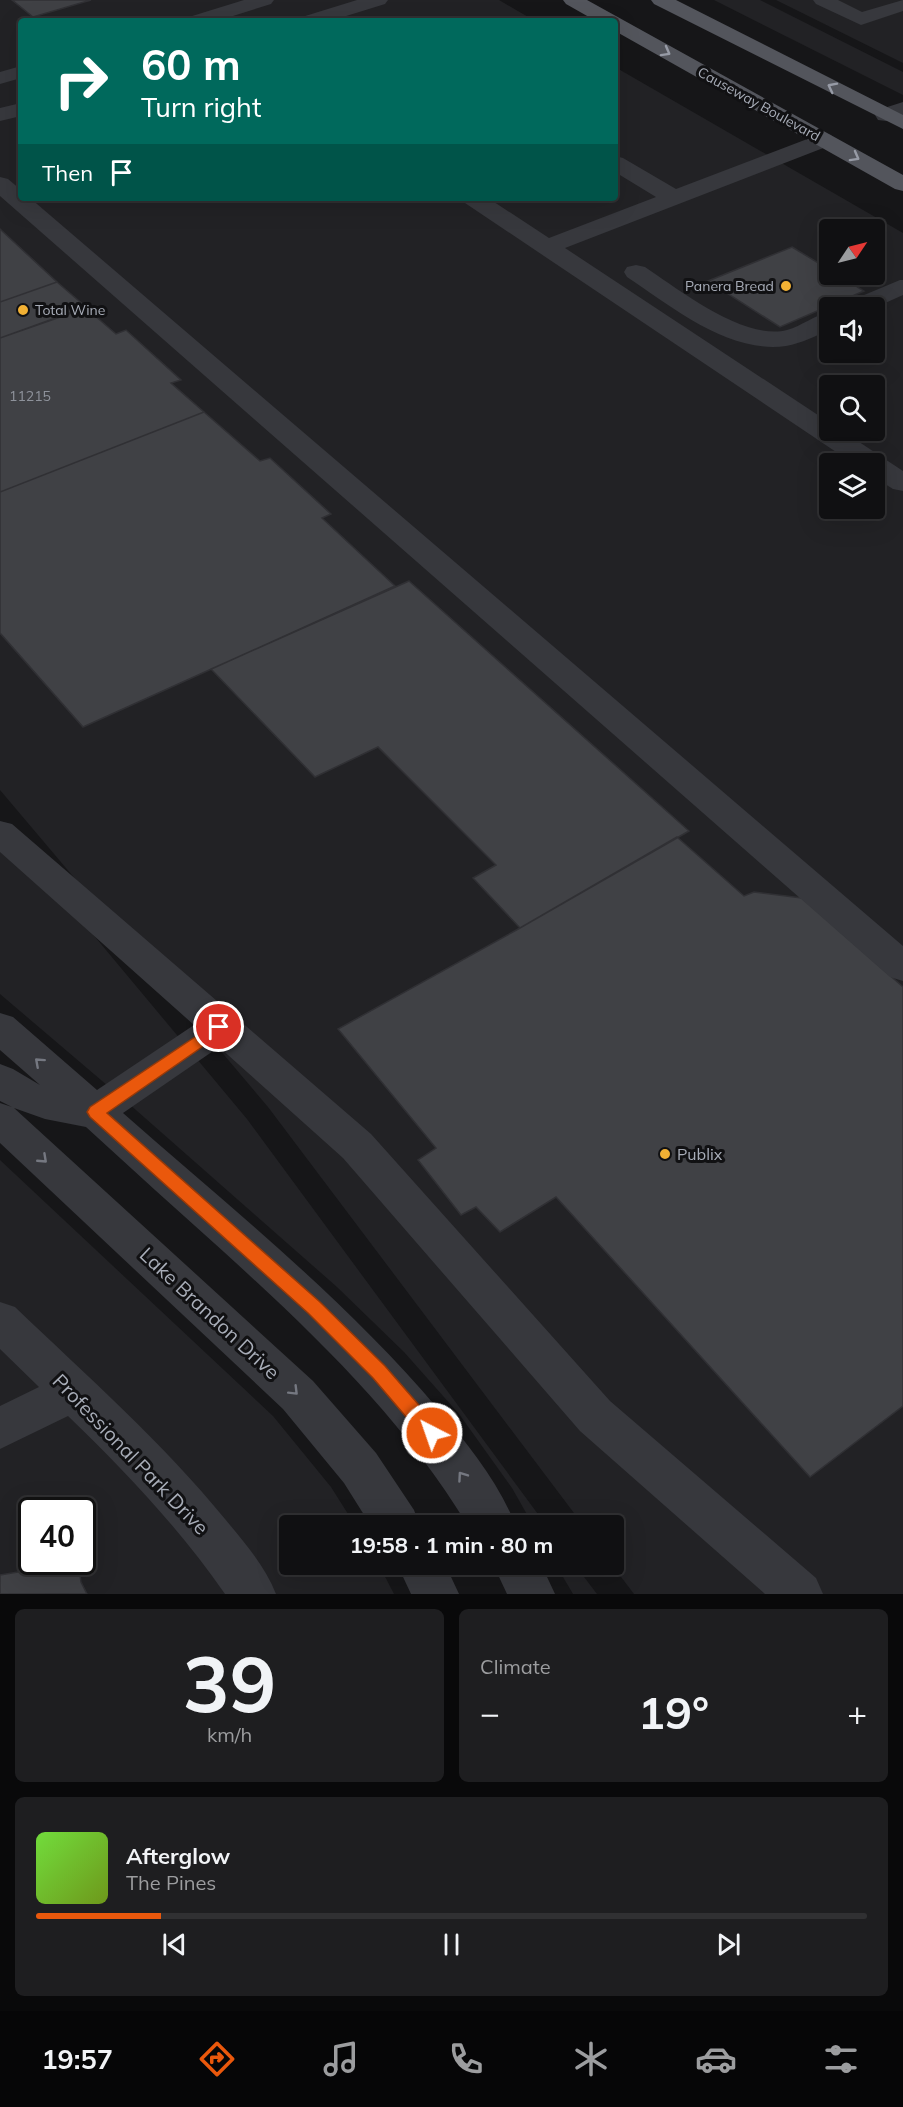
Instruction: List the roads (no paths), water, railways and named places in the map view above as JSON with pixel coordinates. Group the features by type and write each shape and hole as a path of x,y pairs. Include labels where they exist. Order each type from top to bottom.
{"main road":[{"path":"573,0 606,18"},
{"path":"661,0 897,115"},
{"name":"Causeway Boulevard","path":"618,25 903,184"}],"street":[{"path":"206,18 264,0"},
{"path":"319,18 378,0"},
{"path":"823,0 861,19 894,8 903,20"},
{"path":"0,78 18,73"},
{"path":"0,115 18,110"},
{"path":"547,247 823,140"},
{"path":"618,165 673,197"},
{"path":"0,183 18,199"},
{"path":"21,201 903,967"},
{"path":"478,201 857,453"},
{"path":"636,272 705,316 752,336 786,338 819,324"},
{"path":"878,297 900,287"},
{"path":"885,471 903,483"},
{"path":"0,833 357,1146 595,1416 800,1594"},
{"path":"0,1080 11,1090 30,1099 50,1105 95,1112 219,1027"},
{"path":"0,1028 314,1307 379,1372 432,1433 487,1515"},
{"name":"Lake Brandon Drive","path":"0,1119 298,1395 360,1468 391,1515"},
{"name":"Professional Park Drive","path":"0,1321 179,1499 238,1570 253,1594"},
{"path":"0,1428 72,1392"},
{"path":"426,1575 436,1594"},
{"path":"522,1575 532,1594"}],"place":[{"name":"Panera Bread","path":"786,286"},
{"name":"Total Wine","path":"23,310"},
{"name":"Publix","path":"665,1154"}]}
